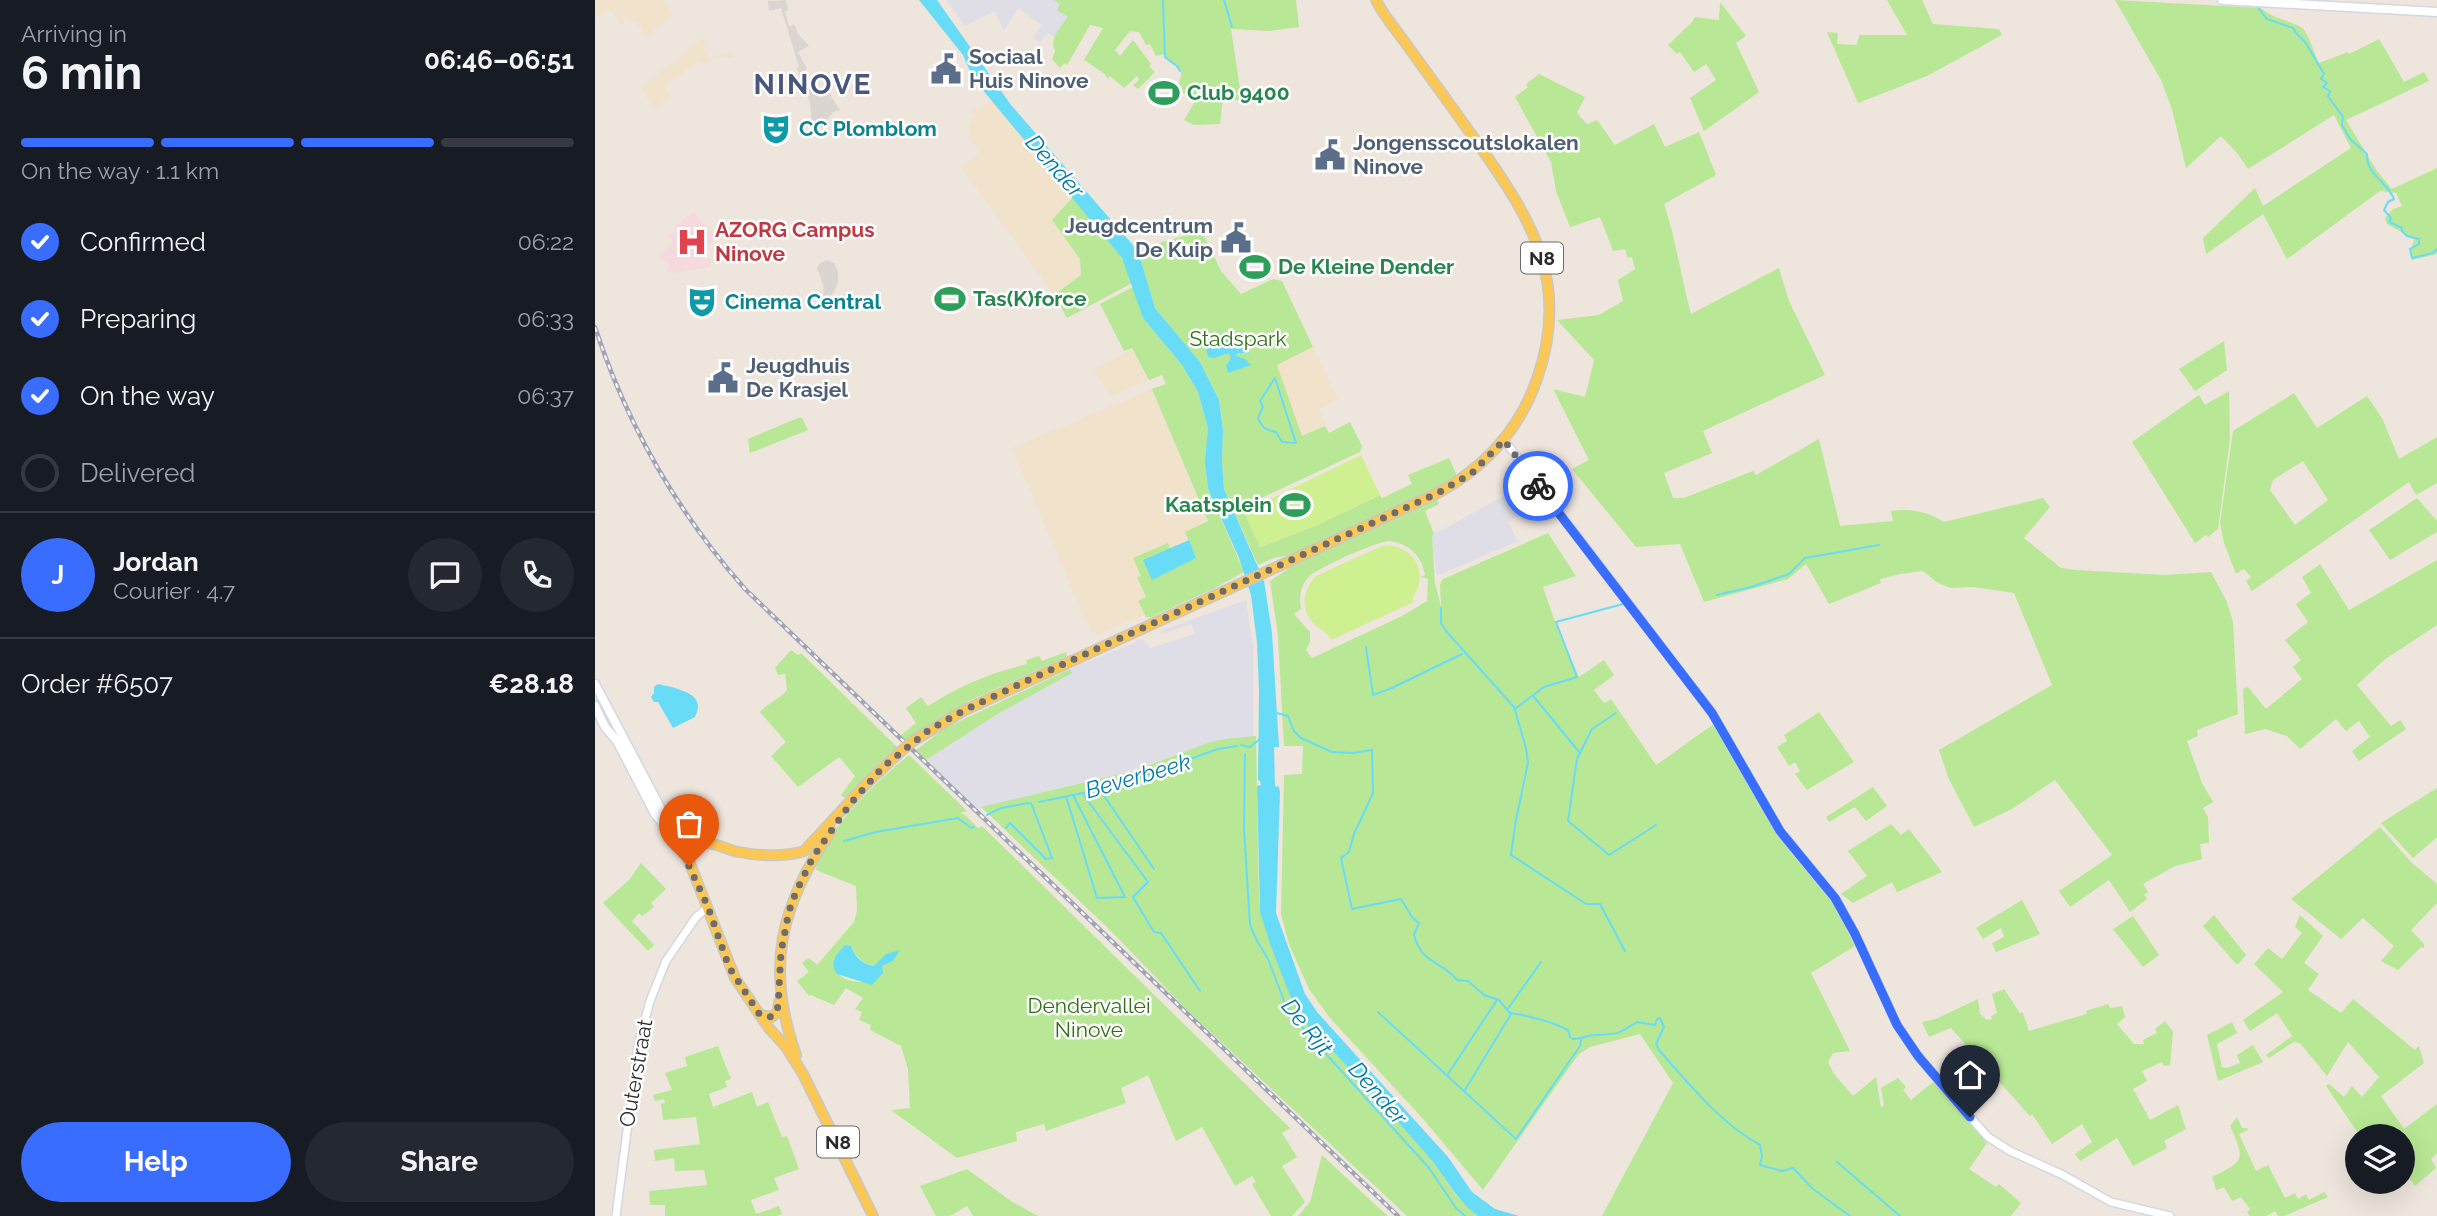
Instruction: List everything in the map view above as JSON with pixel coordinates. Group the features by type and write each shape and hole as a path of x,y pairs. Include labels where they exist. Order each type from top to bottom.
{"main road":[{"path":"2222,0 2437,12"},
{"name":"N8","path":"797,853 807,849 898,753 963,711 1451,486 1483,464 1504,440 1529,400 1542,366 1550,303 1541,254 1516,198 1379,2"},
{"path":"595,684 661,809 680,828 709,843 742,853 797,853 803,859 805,872"},
{"path":"595,706 617,741 655,814 687,853 697,844 709,843"},
{"path":"601,718 606,713 612,717"},
{"name":"N8","path":"850,804 813,857 789,911 779,967 780,994 787,1030 803,1074 873,1216"},
{"name":"N8","path":"687,853 687,860 708,907 729,967 803,1074"},
{"path":"760,1015 769,1018 775,1015 780,994"}],"street":[{"path":"1504,440 1712,713 1780,831 1835,898 1855,934 1897,1025 1918,1056 1988,1137 2010,1151 2063,1175 2111,1202 2170,1216"},
{"name":"Outerstraat","path":"616,1216 617,1190 638,1046 650,1001 666,961 696,916 708,907"}],"shaded area":[{"path":"595,0 664,0 673,15 646,36 635,20 631,22 628,17 622,20 624,24 621,25 610,9 595,17"},
{"path":"786,0 788,10 785,11 789,27 794,24 798,34 809,46 798,52 807,69 803,71 803,75 813,95 828,88 840,110 833,112 820,128 812,128 810,103 797,68 799,67 781,8 769,11 768,1"},
{"path":"946,0 1054,0 1061,4 1068,17 1054,37 1048,33 1040,43 1033,37 1042,25 1018,8 1004,31 995,11 965,26"},
{"path":"703,38 706,43 703,48 709,57 733,52 734,57 711,59 712,62 703,65 698,61 665,87 671,96 654,108 641,88"},
{"path":"992,99 1073,197 1052,220 1080,259 1081,275 1054,295 961,167 980,150 966,136 970,134 967,128 970,120 975,117 972,112"},
{"name":"AZORG Campus Ninove","path":"694,212 717,238 703,248 706,252 702,259 712,259 710,267 672,273 667,271 669,264 658,257 673,241 668,236 678,230 675,226"},
{"path":"827,260 834,263 838,271 838,281 835,290 824,304 823,285 817,268"},
{"path":"1136,347 1148,380 1111,396 1093,370"},
{"path":"1313,347 1338,399 1319,409 1326,425 1302,436 1277,365"},
{"path":"1152,389 1208,522 1186,532 1189,540 1170,549 1168,543 1141,576 1137,577 1146,598 1139,601 1145,615 1098,634 1093,632 1084,618 1012,448"},
{"path":"1529,482 1542,499 1529,511 1508,522 1518,541 1437,576 1431,536"},
{"path":"1246,600 1253,646 1253,739 1176,755 1107,778 975,809 926,760 996,715 1072,672 1070,669 1142,638 1150,648 1195,634 1191,624 1165,633 1160,631"}],"green space":[{"path":"1054,0 1296,0 1299,27 1270,31 1231,29 1240,89 1243,89 1245,101 1223,99 1220,124 1194,125 1184,120 1198,96 1175,91 1181,70 1168,61 1165,54 1156,56 1139,32 1130,31 1115,50 1120,56 1133,40 1151,64 1149,66 1155,72 1138,89 1133,85 1139,80 1137,76 1124,88 1084,60 1103,28 1090,25 1067,65 1064,63 1060,68 1052,59 1055,51 1053,42 1068,17 1057,10 1060,4"},
{"path":"1887,0 1922,0 1933,24 1999,29 2002,35 1927,76 1858,103 1827,32 1838,33 1837,44 1857,45 1859,35 1907,35"},
{"path":"2115,0 2261,8 2302,28 2319,63 2348,52 2349,54 2379,39 2404,82 2424,72 2429,81 2346,120 2377,171 2392,189 2437,168 2437,254 2412,260 2414,239 2387,224 2385,218 2393,209 2402,206 2396,193 2380,191 2287,259 2263,214 2206,254 2203,238 2255,188 2263,206 2351,148 2334,115 2248,169 2221,136 2186,168 2172,109 2161,80"},
{"path":"1720,2 1746,36 1736,43 1759,92 1704,131 1690,98 1716,80 1706,64 1694,72 1680,52 1677,54 1668,45 1695,17 1719,20"},
{"path":"1539,74 1585,97 1577,113 1587,124 1597,120 1615,145 1654,124 1665,147 1699,132 1716,175 1664,204 1691,314 1779,268 1789,301 1825,375 1703,431 1712,453 1664,473 1673,498 1684,498 1753,471 1756,475 1819,439 1840,526 1893,521 1891,511 1898,510 1919,512 1944,522 2043,498 2050,507 2024,538 2061,568 2164,575 2211,572 2227,602 2233,622 2238,714 2197,730 2198,736 2187,741 2202,783 2213,802 2203,808 2208,817 2209,843 2200,844 2202,859 2175,866 2143,884 2148,892 2144,895 2147,899 2130,912 2109,880 2070,907 2059,891 2112,855 2055,780 2012,809 1974,827 1948,777 1939,750 2052,685 2014,593 1973,587 1951,588 1938,583 1923,571 1880,579 1881,583 1829,604 1806,564 1788,579 1704,602 1680,544 1636,547 1572,469 1589,460 1553,389 1585,397 1594,360 1557,320 1599,315 1623,301 1618,280 1635,269 1632,257 1628,258 1625,249 1613,251 1600,217 1570,227 1556,191 1551,162 1515,97"},
{"path":"1073,197 1122,258 1132,283 1067,318 1054,295 1081,275 1080,259 1052,220"},
{"name":"Stadspark","path":"1202,231 1221,271 1241,294 1273,279 1282,281 1313,347 1277,365 1302,436 1325,426 1329,433 1350,422 1362,446 1360,452 1242,507 1260,547 1412,484 1408,475 1449,458 1458,478 1290,555 1258,565 1224,489 1223,430 1219,400 1200,362 1155,308 1139,254 1162,242"},
{"path":"1133,287 1143,318 1182,365 1198,392 1208,428 1208,489 1244,572 1152,617 1146,617 1138,601 1146,597 1137,577 1141,576 1133,558 1168,543 1170,549 1143,561 1196,558 1185,532 1208,521 1152,389 1166,384 1162,375 1149,380 1132,348 1124,351 1100,304"},
{"path":"2224,341 2227,370 2195,391 2179,369"},
{"path":"2229,391 2230,439 2218,529 2195,543 2132,442 2199,395 2205,405"},
{"path":"2294,393 2317,428 2367,396 2382,418 2399,459 2437,437 2437,483 2416,495 2409,482 2252,591 2246,581 2251,577 2244,569 2236,574 2224,543 2220,523 2233,431","holes":["2303,461 2328,500 2295,525 2270,490 2273,480"]},
{"path":"802,418 808,430 750,453 748,439"},
{"path":"1361,455 1380,495 1315,526 1260,547 1244,512"},
{"path":"2417,498 2437,521 2437,532 2390,560 2369,530"},
{"path":"1437,500 1439,504 1425,511 1434,534 1435,583 1441,607 1440,584 1443,579 1548,533 1576,576 1543,587 1579,677 1604,660 1614,675 1594,690 1604,703 1611,699 1656,765 1714,724 1780,839 1833,903 1855,946 1811,973 1850,1051 1833,1053 1828,1062 1834,1074 1853,1096 1876,1077 1881,1108 1884,1105 1881,1088 1898,1078 1906,1087 1903,1090 1911,1100 1934,1081 1987,1143 1969,1169 1996,1187 1999,1184 2021,1203 2011,1216 1602,1216 1673,1083 1640,1034 1590,1047 1578,1055 1483,1190 1424,1120 1330,1018 1309,989 1289,944 1281,914 1284,775 1302,774 1303,746 1284,746 1278,635 1270,581 1294,565","holes":["1388,541 1408,547 1421,562 1425,575 1421,577 1428,579 1427,601 1402,616 1312,658 1306,650 1310,642 1310,632 1294,614 1301,609 1301,593 1305,581 1322,568"]},
{"path":"1382,546 1402,549 1416,562 1420,580 1412,599 1414,602 1331,640 1307,613 1305,600 1311,582 1316,576"},
{"path":"2437,560 2437,625 2384,660 2357,685 2391,726 2400,720 2406,729 2359,761 2352,751 2370,737 2359,721 2346,731 2336,719 2300,749 2287,736 2265,729 2245,734 2243,689 2248,687 2266,709 2302,679 2293,667 2301,660 2285,640 2308,622 2296,604 2311,593 2302,577 2320,564 2349,610"},
{"path":"791,650 798,655 801,653 897,747 846,799 841,795 855,776 839,757 798,787 771,756 786,742 760,712 787,690 785,674 778,675 775,668"},
{"path":"1066,652 1067,656 1064,658 969,701 905,740 900,736 916,723 906,708 921,697 928,706 976,680 1027,664 1026,660 1039,656 1042,661"},
{"path":"1070,669 1072,673 996,715 926,760 916,750 945,728"},
{"path":"1819,712 1854,762 1807,790 1795,774 1800,771 1795,762 1789,766 1777,747 1787,741 1784,735"},
{"path":"1256,736 1259,901 1271,947 1308,1026 1370,1090 1433,1162 1455,1194 1478,1216 1407,1216 1187,1010 1112,932 981,807 1133,771 1208,743"},
{"name":"Dendervallei Ninove","path":"909,755 967,811 960,813 978,828 982,826 1290,1128 1282,1133 1297,1157 1282,1166 1305,1202 1292,1216 1271,1216 1252,1184 1256,1182 1252,1176 1235,1186 1202,1127 1176,1141 1148,1075 1121,1088 1126,1103 1046,1131 1044,1124 1016,1132 1017,1141 957,1158 891,1110 910,1108 908,1069 901,1046 870,1030 871,1025 859,1020 862,1012 855,1009 863,998 846,988 834,1005 809,996 797,981 809,972 802,963 809,958 817,965 854,922 857,910 856,886 816,870 821,855 829,839 854,807","holes":["851,946 857,956 874,966 892,954 865,982 848,980 836,970 834,959"]},
{"path":"1873,787 1887,806 1866,821 1855,807 1829,822 1826,817"},
{"path":"2437,788 2437,837 2413,858 2381,823"},
{"path":"1891,824 1901,835 1909,829 1942,872 1897,892 1892,882 1853,903 1841,894 1867,876 1848,851"},
{"path":"2380,827 2411,862 2437,884 2437,903 2411,930 2424,944 2424,948 2421,947 2398,970 2381,961 2394,946 2363,918 2341,939 2291,899"},
{"path":"641,863 666,889 651,903 654,907 642,916 639,913 632,921 654,945 648,951 603,903 629,880"},
{"path":"2022,900 2040,934 1996,952 1992,943 2004,937 2001,928 1983,939 1976,928"},
{"path":"2214,915 2246,955 2237,965 2203,926"},
{"path":"2300,915 2323,936 2304,963 2319,974 2308,990 2341,1013 2353,999 2415,1050 2419,1046 2424,1063 2381,1096 2401,1124 2352,1124 2326,1086 2329,1084 2344,1097 2352,1086 2362,1097 2379,1077 2348,1042 2327,1076 2300,1043 2294,1042 2269,1058 2266,1055 2292,1036 2277,1013 2250,1031 2243,1020 2283,992 2254,964 2268,948 2282,959 2302,933 2295,927"},
{"path":"2133,916 2159,955 2143,967 2113,929"},
{"path":"2004,989 2020,1013 2023,1013 2029,1031 2087,1014 2086,1011 2108,1004 2110,1008 2122,1006 2125,1017 2117,1024 2134,1044 2144,1044 2143,1040 2157,1033 2155,1029 2165,1021 2173,1032 2170,1065 2164,1066 2162,1062 2142,1071 2147,1081 2133,1089 2150,1120 2178,1105 2186,1129 2164,1141 2167,1148 2133,1166 2117,1138 2080,1161 2075,1154 2092,1142 2082,1124 2052,1144 2032,1114 2030,1116 1951,1028 1929,1037 1922,1022 1936,1019 1978,999 1980,1014 1987,1020 1992,1019 1991,1016 1997,1013 1992,994"},
{"path":"2232,1022 2237,1033 2217,1044 2222,1067 2240,1063 2237,1055 2253,1045 2263,1062 2218,1081 2207,1035"},
{"path":"718,1046 731,1079 725,1081 727,1087 709,1094 713,1107 752,1092 757,1107 768,1102 782,1137 787,1136 799,1169 774,1178 779,1190 751,1200 756,1214 779,1206 782,1214 777,1216 665,1216 665,1205 650,1205 649,1191 707,1185 704,1170 675,1171 674,1158 655,1161 654,1150 700,1144 696,1117 663,1120 661,1104 665,1103 664,1099 655,1101 653,1095 672,1090 665,1073 687,1066 685,1057"},
{"path":"2437,1104 2437,1153 2431,1159 2436,1168 2415,1186 2415,1124 2411,1124"},
{"path":"2237,1117 2242,1128 2248,1130 2239,1134 2256,1171 2268,1165 2285,1198 2295,1193 2298,1199 2306,1194 2309,1200 2324,1192 2328,1197 2284,1216 2278,1216 2275,1211 2266,1216 2250,1216 2247,1212 2250,1209 2241,1197 2232,1201 2224,1187 2216,1190 2212,1177 2231,1167 2239,1158 2240,1152 2230,1126"},
{"path":"1322,1155 1388,1216 1298,1216 1310,1202"},
{"path":"967,1169 1011,1201 1038,1216 973,1216 967,1206 950,1216 936,1216 920,1186"}],"water":[{"name":"Dender","path":"919,0 937,0 1011,105 1132,244 1139,254 1155,308 1200,362 1219,400 1223,430 1224,489 1264,581 1272,633 1279,747 1274,747 1275,786 1279,787 1280,793 1276,913 1305,994 1317,1012 1448,1157 1472,1192 1495,1209 1519,1216 1478,1216 1467,1207 1433,1162 1370,1090 1308,1026 1293,1003 1260,912 1257,786 1261,785 1258,780 1259,690 1251,595 1239,558 1208,489 1205,462 1208,428 1198,392 1182,365 1143,318 1122,258 982,89 986,86 979,75 973,78 963,55"},
{"path":"1224,333 1239,337 1249,345 1249,353 1237,353 1236,356 1251,365 1228,373 1226,366 1231,358 1229,353 1214,358 1208,357 1205,343 1209,338"},
{"path":"1189,540 1196,558 1152,580 1143,560"},
{"path":"658,684 679,689 694,697 698,707 695,717 673,728 658,702 654,702 651,697"},
{"path":"845,945 851,946 863,962 874,966 886,954 900,950 893,961 882,966 883,973 872,985 837,974 834,962 836,955"}],"waterway":[{"path":"1163,0 1165,57 1180,71"},
{"path":"1224,0 1232,27"},
{"path":"2257,6 2267,19 2293,28 2307,45 2324,74 2321,79 2327,83 2323,87 2330,91 2328,96 2343,117 2342,125 2350,139 2367,154 2367,161 2373,173 2394,199 2388,202 2384,210 2391,218 2389,222 2402,228 2407,236 2419,239 2419,244 2410,249 2412,258 2433,253 2437,249"},
{"path":"1275,378 1296,443 1282,442 1276,432 1265,428 1258,418 1263,407 1260,401 1275,378"},
{"path":"1717,595 1789,574 1805,558 1879,545"},
{"path":"1516,708 1544,687 1577,677 1556,622 1623,604"},
{"path":"1441,608 1441,623 1446,631 1514,707 1526,748 1528,763 1511,855 1586,904 1600,904 1625,951"},
{"path":"1366,647 1373,695 1462,654"},
{"path":"1534,697 1580,753 1592,729 1616,713"},
{"path":"1277,713 1288,716 1294,731 1301,738 1332,752 1372,750 1373,793 1354,834 1349,852 1341,858 1352,909 1401,899 1419,923 1414,935 1417,945 1427,957 1457,980 1468,981 1484,995 1499,1000 1510,1013 1540,1019 1561,1027 1568,1030 1573,1039 1618,1033 1637,1022 1655,1025 1660,1018 1664,1027 1656,1044 1659,1050 1718,1114 1760,1145 1760,1165 1782,1171 1793,1168 1813,1189 1850,1216"},
{"name":"Beverbeek","path":"1241,745 1250,747 1260,739"},
{"name":"Beverbeek","path":"1039,802 1112,787 1218,749 1237,746"},
{"path":"1580,753 1568,821 1609,855 1656,825"},
{"name":"De Rijt","path":"1245,754 1244,829 1250,925 1268,959 1286,1006 1299,1024 1429,1168 1456,1208 1465,1216"},
{"path":"1100,790 1154,869"},
{"path":"1082,793 1148,882 1133,897 1154,932 1161,933 1200,991"},
{"path":"1066,796 1097,898 1125,897 1073,795"},
{"name":"Beverbeek","path":"987,815 1001,808 1029,803"},
{"path":"1006,828 1010,823 1046,859 1052,858 1031,803"},
{"name":"Beverbeek","path":"844,841 876,832 958,818 971,828 974,827"},
{"path":"1507,1010 1541,962"},
{"path":"1448,1074 1497,1000"},
{"path":"1378,1012 1516,1139 1580,1046 1581,1040"},
{"path":"1465,1090 1511,1014"},
{"path":"1837,1162 1900,1216"}],"railway":[{"path":"595,327 622,398 656,466 697,529 745,589 1398,1216"}],"way so far":[{"path":"689,866 705,898 735,978 760,1015 772,1017 778,1011 779,967 789,911 813,857 867,783 913,741 963,711 1020,684 1438,493 1472,473 1504,440 1538,486"}],"place":[{"name":"Sociaal Huis Ninove","path":"946,69"},
{"name":"Club 9400","path":"1164,93"},
{"name":"CC Plomblom","path":"776,129"},
{"name":"Jongensscoutslokalen Ninove","path":"1330,155"},
{"name":"Jeugdcentrum De Kuip","path":"1236,238"},
{"name":"AZORG Campus Ninove","path":"692,242"},
{"name":"De Kleine Dender","path":"1255,267"},
{"name":"Tas(K)force","path":"950,299"},
{"name":"Cinema Central","path":"702,302"},
{"name":"Jeugdhuis De Krasjel","path":"723,378"},
{"name":"Kaatsplein","path":"1295,505"}],"district":[{"name":"NINOVE","path":"813,84"}],"route":[{"path":"1538,486 1712,713 1783,836 1835,898 1855,934 1897,1025 1918,1056 1970,1117"}]}
